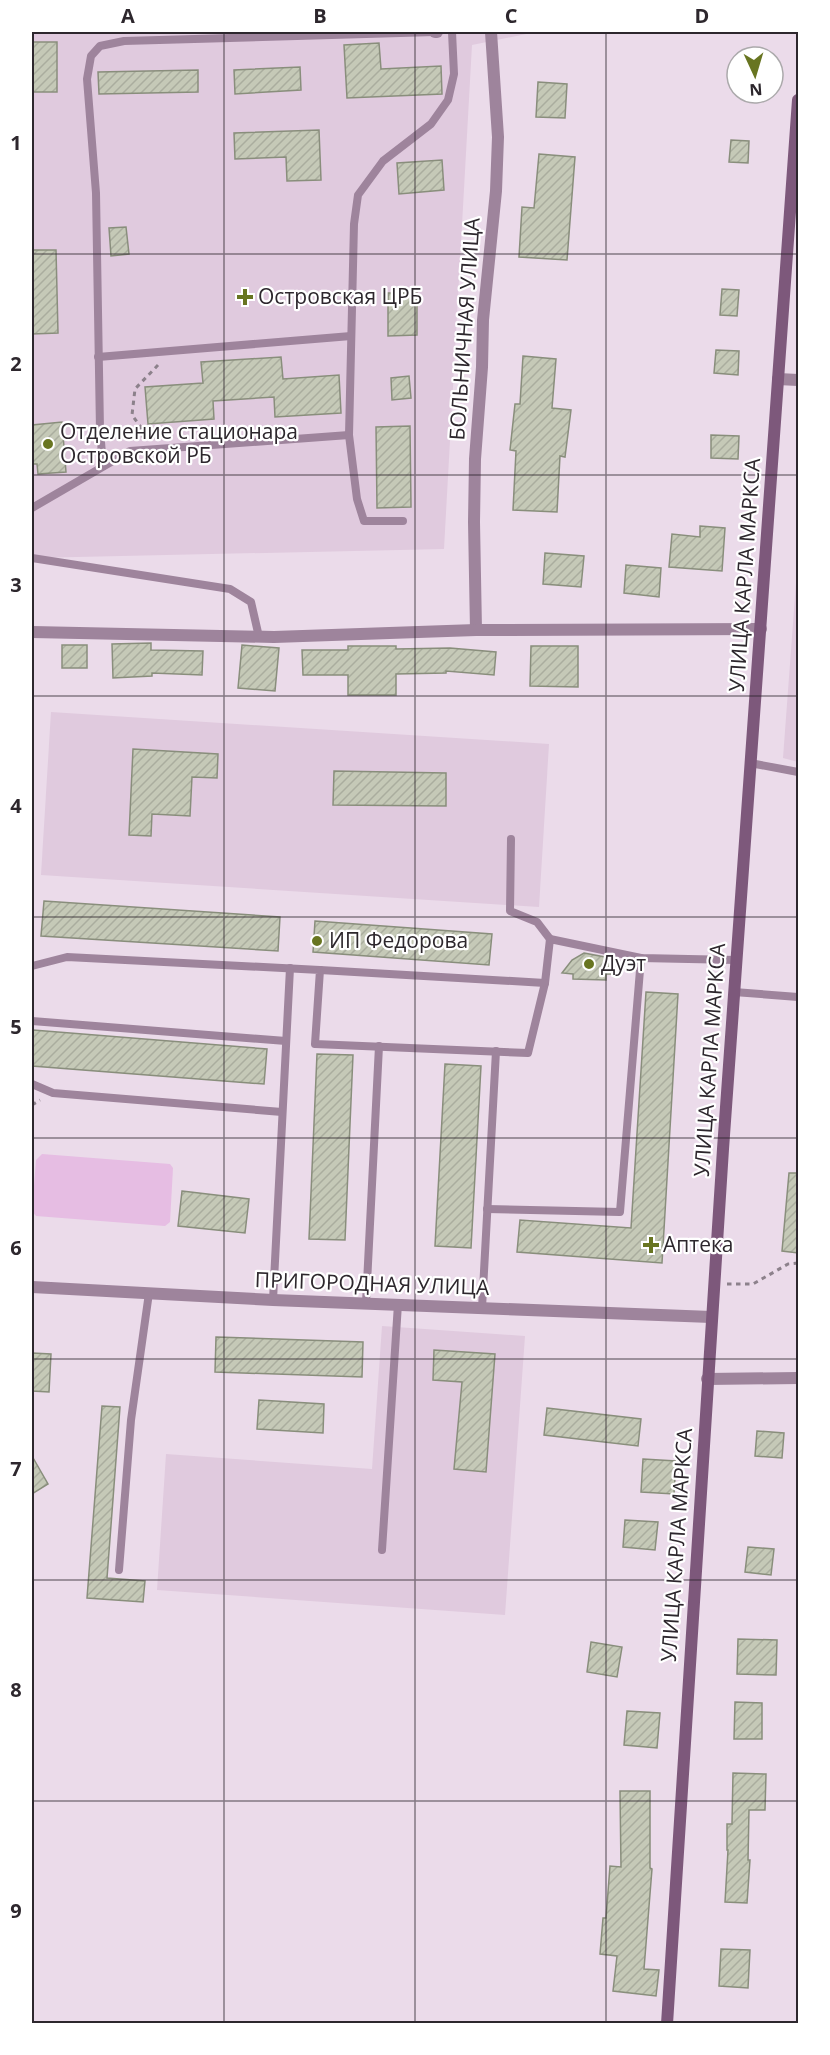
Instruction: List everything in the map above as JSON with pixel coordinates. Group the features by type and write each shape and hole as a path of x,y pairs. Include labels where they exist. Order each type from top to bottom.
{"main road":[{"name":"УЛИЦА КАРЛА МАРКСА","path":"667,2024 711,1317 798,100"}],"street":[{"name":"БОЛЬНИЧНАЯ УЛИЦА","path":"476,630 475,459 483,320 496,190 498,137 491,32"},
{"path":"778,380 798,380"},
{"path":"32,632 258,637 476,630 761,629"},
{"name":"ПРИГОРОДНАЯ УЛИЦА","path":"32,1287 273,1300 711,1317"},
{"path":"707,1378 798,1378"}],"lane":[{"path":"103,466 96,193 87,79 91,56 100,46 124,41 435,32"},
{"path":"403,521 364,521 357,499 349,435 354,224 358,195 384,161 431,124 448,100 454,74 452,32"},
{"path":"99,357 351,336"},
{"path":"32,508 130,451 349,435"},
{"path":"32,558 230,589 251,602 258,637"},
{"path":"750,763 798,772"},
{"path":"511,839 510,911 537,922 550,939 641,958 736,960"},
{"path":"320,970 315,1044 528,1053 544,983 550,939"},
{"path":"32,966 67,957 544,983"},
{"path":"488,1209 620,1212 641,958"},
{"path":"273,1300 290,968"},
{"path":"734,992 798,997"},
{"path":"32,1021 286,1041"},
{"path":"366,1303 379,1046"},
{"path":"482,1308 496,1051"},
{"path":"32,1084 53,1093 282,1112"},
{"path":"119,1570 130,1420 149,1293"},
{"path":"382,1550 398,1304"}],"path":[{"path":"147,450 140,426 132,415 135,388 175,350"},
{"path":"714,1285 753,1284 788,1264 798,1263"}],"shaded area":[{"name":"Островская ЦРБ","path":"32,32 536,32 472,45 444,549 32,558"},
{"path":"798,556 798,762 783,758"},
{"path":"51,712 549,744 539,907 41,875"},
{"path":"42,1154 170,1164 173,1168 170,1222 165,1226 36,1216 32,1211 36,1160"},
{"path":"382,1326 525,1336 505,1615 157,1590 166,1454 372,1469"}],"building":[{"path":"32,42 57,42 57,92 32,92"},
{"path":"379,43 381,69 441,66 442,94 347,98 344,45"},
{"path":"300,67 301,90 235,94 234,70"},
{"path":"198,70 198,92 99,94 98,72"},
{"path":"538,82 567,84 565,118 536,117"},
{"path":"319,130 321,180 287,181 286,157 235,159 234,133"},
{"path":"731,140 749,141 748,163 729,162"},
{"path":"539,154 575,157 567,260 519,257 522,207 534,208"},
{"path":"442,160 444,190 399,194 397,163"},
{"path":"126,227 129,254 111,256 109,228"},
{"path":"32,250 56,250 58,333 32,334"},
{"path":"722,289 739,290 737,316 720,315"},
{"path":"388,293 417,293 417,335 388,336"},
{"path":"716,350 739,351 738,375 714,373"},
{"path":"523,356 556,359 552,408 571,410 565,457 560,456 557,512 513,510 516,451 510,450 515,404 520,404"},
{"path":"281,357 283,379 339,375 341,413 275,417 274,397 213,401 214,419 148,424 145,387 203,383 201,362"},
{"path":"409,376 411,398 392,400 391,378"},
{"name":"Отделение стационара Островской РБ","path":"62,422 66,472 38,474 37,464 32,464 32,425"},
{"path":"410,426 411,507 377,508 376,427"},
{"path":"711,435 739,436 738,459 711,458"},
{"path":"700,526 725,528 722,571 669,567 672,534 700,537"},
{"path":"545,553 584,556 581,587 543,584"},
{"path":"626,565 661,568 659,597 624,593"},
{"path":"151,643 151,650 203,651 202,675 152,673 152,676 113,678 112,644"},
{"path":"62,645 87,645 87,668 62,668"},
{"path":"242,645 279,648 275,691 238,688"},
{"path":"348,646 396,646 396,649 450,648 496,652 494,675 446,671 446,673 396,674 396,695 348,695 348,675 303,675 302,650 348,650"},
{"path":"531,646 578,646 578,687 530,686"},
{"path":"133,749 218,754 217,778 192,777 190,816 152,814 151,836 129,835"},
{"path":"334,771 446,773 446,806 333,805"},
{"path":"44,901 280,917 278,951 41,936"},
{"path":"315,921 492,934 489,965 313,952"},
{"name":"Дуэт","path":"584,953 605,957 615,974 606,974 606,980 573,979 573,974 562,973 572,960"},
{"path":"646,992 678,994 662,1263 517,1252 520,1220 631,1228"},
{"path":"33,1030 267,1049 264,1084 32,1066"},
{"path":"317,1054 353,1055 345,1240 309,1239"},
{"path":"445,1064 481,1066 471,1248 435,1246"},
{"path":"789,1173 798,1173 798,1253 782,1251"},
{"path":"182,1191 249,1199 245,1233 178,1226"},
{"path":"216,1337 363,1342 362,1377 215,1372"},
{"path":"434,1350 495,1354 486,1472 454,1469 462,1382 433,1380"},
{"path":"32,1353 51,1354 49,1392 32,1391"},
{"path":"259,1400 324,1404 323,1433 257,1429"},
{"path":"102,1406 120,1407 107,1578 145,1581 143,1602 87,1598"},
{"path":"547,1408 641,1419 638,1446 544,1435"},
{"path":"757,1431 784,1433 782,1458 755,1456"},
{"path":"32,1456 48,1484 32,1494"},
{"path":"643,1459 676,1461 674,1494 641,1492"},
{"path":"625,1520 658,1522 655,1550 623,1547"},
{"path":"748,1547 774,1549 771,1575 745,1572"},
{"path":"738,1639 777,1640 776,1675 737,1674"},
{"path":"591,1642 622,1647 617,1677 587,1672"},
{"path":"735,1702 762,1703 762,1739 734,1739"},
{"path":"627,1711 660,1713 657,1748 624,1745"},
{"path":"733,1773 766,1774 765,1810 749,1810 748,1860 750,1860 747,1903 725,1902 727,1824 732,1824"},
{"path":"620,1791 650,1791 650,1868 652,1869 644,1969 659,1970 656,1996 613,1991 617,1956 600,1954 603,1918 606,1918 610,1866 621,1867"},
{"path":"721,1949 750,1950 748,1988 719,1986"}],"place":[{"name":"Островская ЦРБ","path":"245,297"},
{"name":"Отделение стационара Островской РБ","path":"48,444"},
{"name":"ИП Федорова","path":"317,941"},
{"name":"Дуэт","path":"589,964"},
{"name":"Аптека","path":"651,1245"}]}
